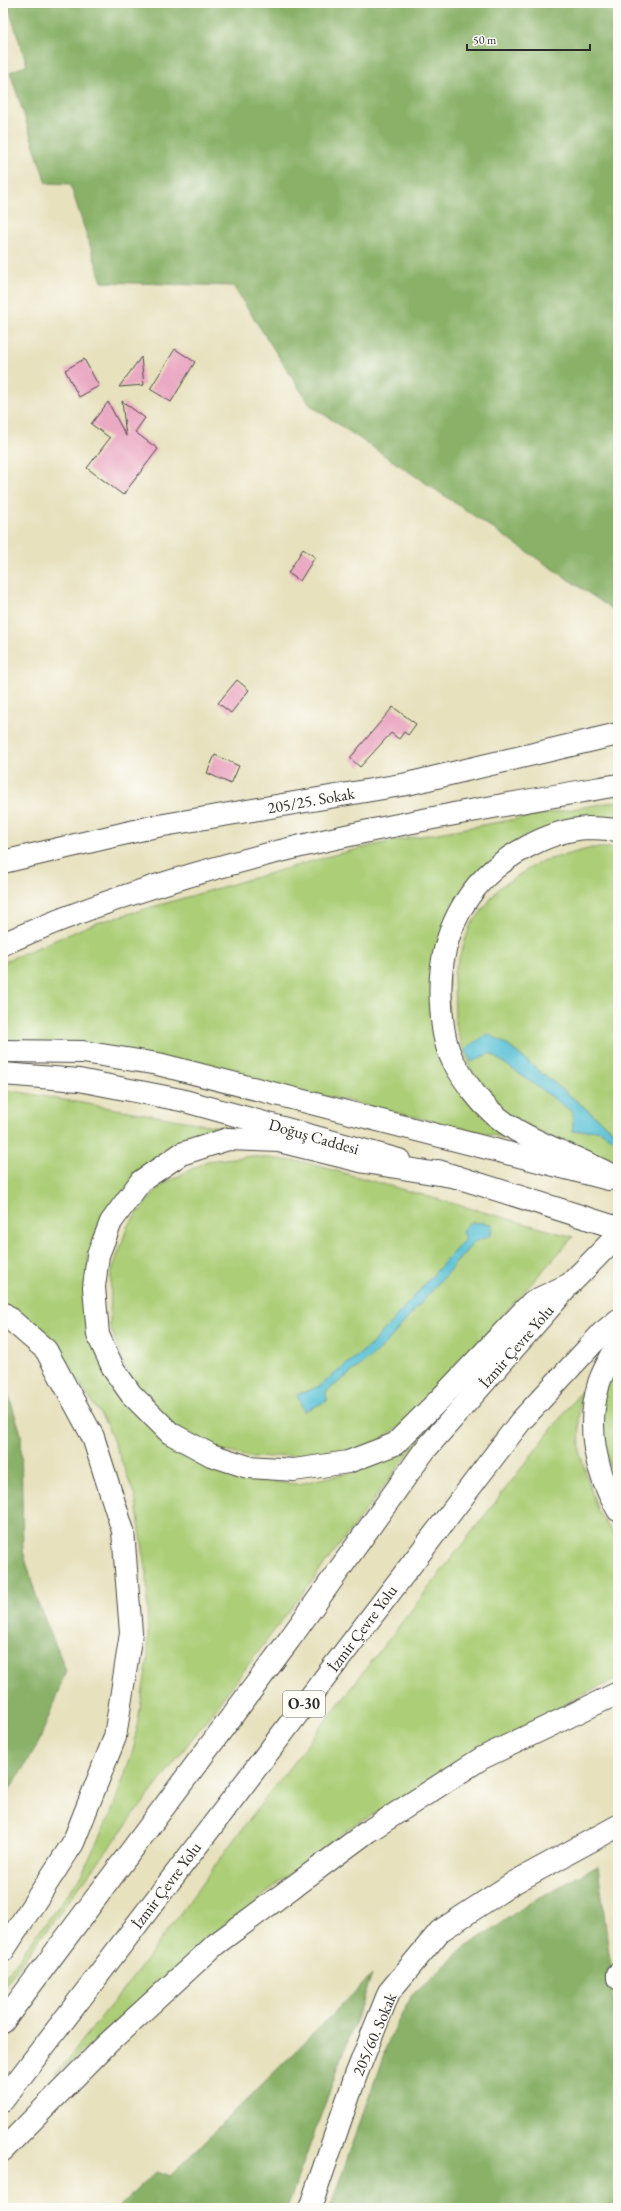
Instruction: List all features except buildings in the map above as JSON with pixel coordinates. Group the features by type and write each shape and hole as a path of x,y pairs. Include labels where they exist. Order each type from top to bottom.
{"main road":[{"name":"205/25. Sokak","path":"3,862 152,827 407,784 618,734"},
{"path":"3,944 114,900 227,865 362,831 618,785"},
{"path":"618,830 587,828 543,838 506,858 475,887 456,917 442,958 440,989 442,1027 453,1060 475,1095 503,1123 522,1135 597,1167 618,1180"},
{"name":"Doğuş Caddesi","path":"3,1051 83,1052 158,1064 618,1180"},
{"name":"Doğuş Caddesi","path":"3,1074 79,1080 181,1100 312,1135 456,1177 618,1228"},
{"path":"456,1177 365,1162 279,1141 228,1139 181,1154 141,1181 111,1222 98,1255 94,1287 98,1335 114,1370 131,1394 170,1433 211,1455 248,1467 294,1470 348,1462 395,1444 532,1302 570,1284"},
{"name":"İzmir Çevre Yolu","path":"3,2022 289,1640 424,1451 570,1284 618,1235"},
{"path":"3,1313 46,1350 93,1437 123,1531 131,1633 115,1738 73,1843 3,1950"},
{"name":"İzmir Çevre Yolu","path":"3,2100 520,1422 603,1332 618,1320"},
{"path":"618,1344 600,1382 594,1413 593,1440 599,1470 608,1493 618,1510"},
{"path":"3,2150 108,2043 222,1939 367,1832 482,1758 618,1693"},
{"name":"205/60. Sokak","path":"310,2208 356,2075 389,1992 440,1931 515,1882 618,1826"}],"green space":[{"path":"7,3 618,3 618,613 310,405 233,286 102,282 70,184 46,183 10,72 27,65"},
{"path":"618,801 618,828 541,834 449,921 448,1072 462,1095 508,1139 335,1098 3,1046 3,962 93,924 337,854 393,841"},
{"path":"592,848 618,848 618,1135 505,1043 488,1034 490,1053 574,1112 573,1131 599,1130 618,1142 618,1165 566,1145 501,1111 471,1071 455,1024 454,973 470,926 500,887 542,861"},
{"path":"13,1091 242,1131 172,1151 88,1254 92,1341 124,1404 183,1456 244,1479 298,1484 363,1470 423,1435 4,1986 3,1979 79,1879 112,1811 134,1747 148,1658 147,1576 135,1496 107,1425 65,1360 3,1304 3,1092"},
{"path":"251,1156 304,1162 573,1237 409,1420 375,1443 345,1454 305,1454 253,1458 202,1445 159,1416 127,1375 110,1326 111,1274 128,1225 161,1185 207,1161","holes":["470,1222 492,1224 491,1235 474,1242 380,1350 326,1392 327,1401 304,1411 297,1395 320,1386 372,1344 465,1239 462,1231"]},
{"path":"618,1365 618,1493 599,1428 606,1384"},
{"path":"3,1377 21,1434 23,1551 39,1606 66,1670 39,1742 3,1801"},
{"path":"582,1390 579,1413 580,1454 598,1512 618,1540 618,1679 583,1694 348,1829 276,1885 55,2075 138,1971 244,1826"},
{"path":"598,1866 610,1961 618,2061 618,2208 330,2208 390,2037 411,1997 462,1950 531,1902"},
{"path":"372,1975 287,2208 118,2208 156,2171 170,2176"}],"water":[{"path":"488,1034 505,1043 618,1135 618,1142 599,1130 573,1131 573,1112 490,1053 471,1062 466,1048"},
{"path":"470,1222 492,1224 491,1235 474,1242 380,1350 326,1392 327,1401 304,1411 297,1395 320,1386 372,1344 465,1239 462,1231"}]}
